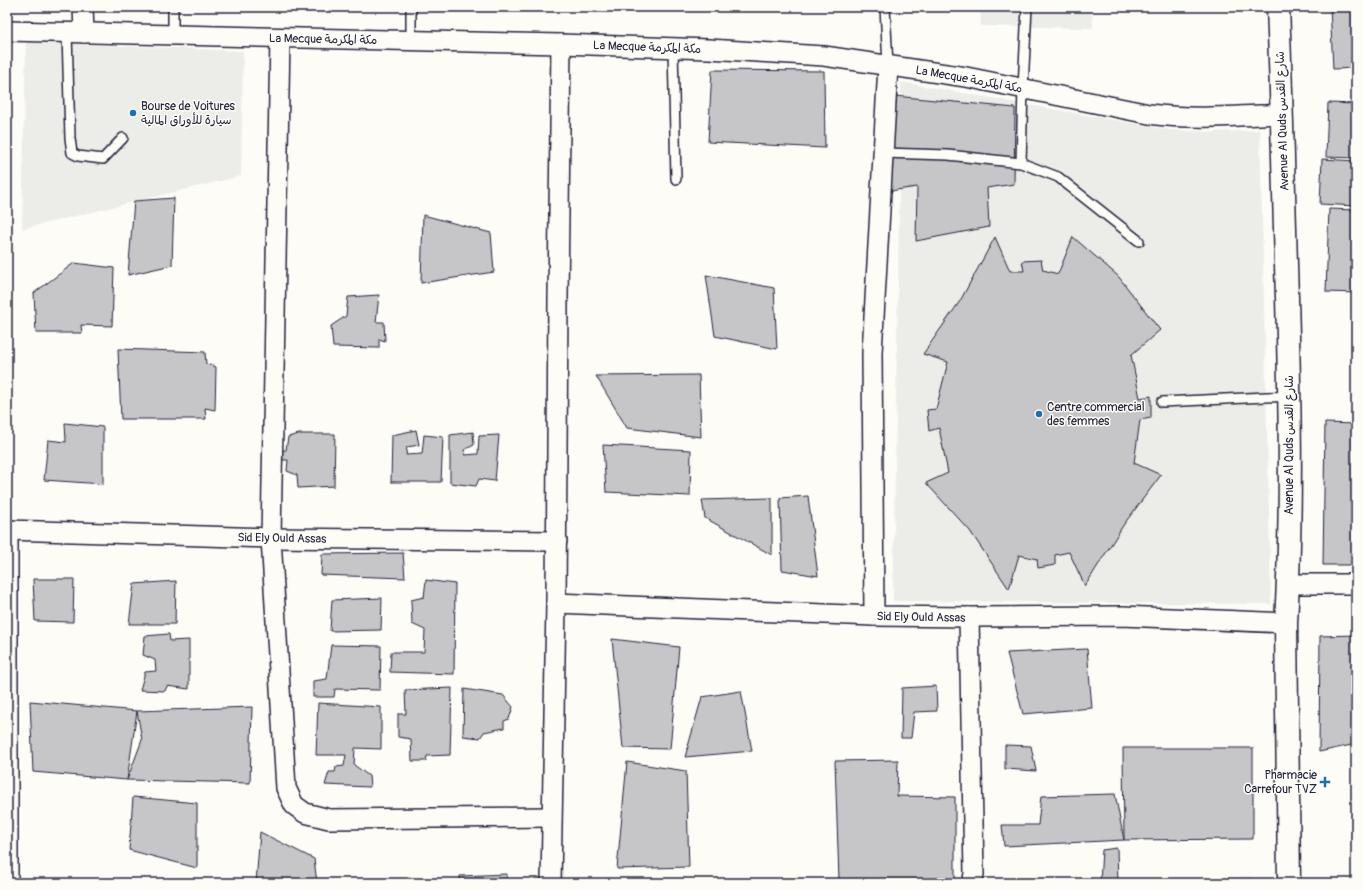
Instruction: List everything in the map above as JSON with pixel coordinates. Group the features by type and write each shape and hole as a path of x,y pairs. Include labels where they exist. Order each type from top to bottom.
{"street":[{"path":"75,33 83,7"},
{"name":"Avenue Al Quds شارع القدس","path":"1278,7 1289,396 1288,584 1286,623 1289,883"},
{"name":"La Mecque مكة المكرمة","path":"7,31 561,44 824,56 966,77 1172,117 1202,118 1282,114"},
{"path":"280,38 271,538 286,788 294,805 306,814 329,819 552,818"},
{"path":"550,883 557,541 561,44"},
{"path":"874,616 872,353 888,66"},
{"path":"8,530 8,883"},
{"name":"Sid Ely Ould Assas","path":"8,530 271,538 557,541"},
{"path":"1288,584 1356,584"},
{"name":"Sid Ely Ould Assas","path":"556,603 874,616 969,618 1122,616 1286,623"},
{"path":"969,618 974,874 972,883"}],"lane":[{"path":"173,7 173,35"},
{"path":"411,7 411,41"},
{"path":"885,7 888,66"},
{"path":"1021,163 1022,88 1027,7"},
{"path":"75,33 70,138 72,153 78,156 103,159 123,138"},
{"path":"673,48 676,179"},
{"path":"883,153 948,155 1021,163 1058,177 1139,241"},
{"path":"1162,402 1289,396"}],"shaded area":[{"path":"980,7 1092,7 1093,28 981,26"},
{"name":"Bourse de Voitures سيارة للأوراق المالية","path":"26,42 243,51 241,176 22,229"},
{"path":"901,82 1170,130 1213,132 1260,130 1271,604 893,601"}],"building":[{"path":"1330,7 1356,7 1356,68 1333,69"},
{"path":"712,70 824,71 825,148 708,142"},
{"path":"895,96 1015,108 1014,184 987,188 989,227 916,241 917,187 890,191"},
{"path":"1328,103 1356,104 1356,158 1326,157"},
{"path":"1322,159 1356,161 1356,206 1320,204"},
{"path":"174,198 172,265 128,275 134,201"},
{"path":"1329,209 1356,210 1356,293 1326,292"},
{"path":"423,215 491,233 494,272 421,283"},
{"name":"Centre commercial des femmes","path":"995,237 1010,271 1024,271 1022,261 1041,260 1043,270 1058,274 1073,237 1118,276 1160,330 1131,355 1140,398 1151,396 1151,418 1140,420 1134,463 1161,475 1124,524 1085,586 1069,552 1055,555 1055,565 1038,568 1037,559 1019,555 1009,589 970,531 926,483 948,473 939,428 929,431 927,410 936,409 948,362 923,354 960,301"},
{"path":"74,263 114,268 112,326 81,325 82,333 36,333 34,293"},
{"path":"706,275 774,288 777,349 715,336"},
{"path":"379,295 376,322 384,322 385,341 379,339 379,348 333,347 331,326 346,316 348,297"},
{"path":"118,349 205,352 206,364 216,367 215,410 205,408 206,419 121,419"},
{"path":"699,375 701,437 627,428 596,376"},
{"path":"65,423 103,427 103,484 44,480 48,440 66,442"},
{"path":"1325,423 1356,424 1356,565 1323,565"},
{"path":"416,430 419,445 407,447 406,455 422,454 424,435 443,437 441,482 391,482 392,435"},
{"path":"473,432 474,445 464,450 465,455 478,454 479,436 499,435 495,481 479,479 476,486 450,483 450,435"},
{"path":"299,434 335,434 334,486 298,488 297,475 287,471 288,460 279,460 277,451 286,450 288,437"},
{"path":"603,445 691,450 690,496 606,492"},
{"path":"808,496 818,576 782,570 780,498"},
{"path":"772,498 772,555 705,518 702,500"},
{"path":"403,553 405,578 321,575 322,554"},
{"path":"33,579 74,579 73,622 35,621"},
{"path":"426,580 455,584 454,674 390,672 391,652 424,652 425,630 412,624 411,600 424,597"},
{"path":"176,581 175,624 129,624 134,584"},
{"path":"382,598 381,630 330,631 332,600"},
{"path":"169,634 170,641 189,640 189,689 167,686 165,691 140,690 145,672 156,671 155,660 143,655 145,636"},
{"path":"1356,635 1356,744 1319,752 1320,636"},
{"path":"612,639 679,647 670,749 623,748"},
{"path":"331,645 381,646 380,690 335,689 334,697 313,697 313,681 327,679"},
{"path":"1087,649 1092,708 1023,714 1007,653"},
{"path":"936,686 937,711 914,712 911,738 901,738 902,688"},
{"path":"452,688 450,755 427,756 426,761 412,761 411,739 398,737 398,714 406,714 405,690"},
{"path":"464,689 503,695 513,707 509,719 504,721 504,728 484,732 480,738 463,736"},
{"path":"741,691 752,751 685,757 702,697"},
{"path":"30,701 137,711 127,780 33,772"},
{"path":"318,703 381,707 381,749 355,748 354,765 369,776 370,787 325,785 329,772 335,772 336,767 344,766 346,755 316,755"},
{"path":"252,707 250,783 127,780 142,740 137,711"},
{"path":"1005,745 1031,746 1036,771 1005,769"},
{"path":"1123,748 1253,748 1253,839 1124,840"},
{"path":"898,760 897,796 955,797 955,883 849,883 839,880 835,761"},
{"path":"627,762 686,771 689,867 617,869"},
{"path":"1115,794 1124,840 1004,846 1002,825 1038,825 1041,796"},
{"path":"133,797 197,803 197,868 129,850"},
{"path":"260,832 314,859 317,883 256,883"},
{"path":"1117,848 1118,883 1100,883 1102,850"},
{"path":"507,874 506,883 460,883 460,876"},
{"path":"1252,879 1252,883 1181,883 1181,880"}],"place":[{"name":"Bourse de Voitures سيارة للأوراق المالية","path":"133,113"},
{"name":"Centre commercial des femmes","path":"1039,414"},
{"name":"Pharmacie Carrefour TVZ","path":"1325,782"}]}
